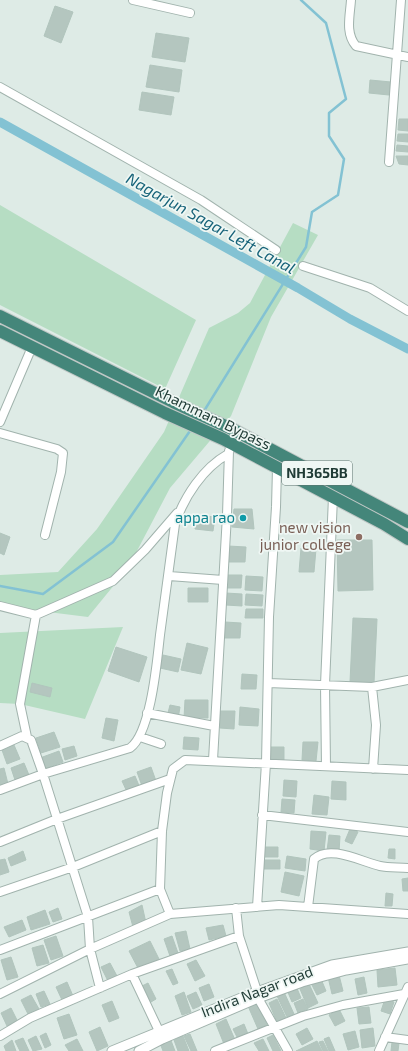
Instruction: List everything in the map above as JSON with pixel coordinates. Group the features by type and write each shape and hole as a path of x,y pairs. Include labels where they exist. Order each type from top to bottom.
{"highway":[{"name":"Khammam Bypass","path":"0,316 173,402 226,426 334,481 408,522"},
{"name":"Khammam Bypass","path":"0,331 227,445 277,468 384,524 408,540"}],"street":[{"path":"133,0 190,13"},
{"path":"351,0 349,31 350,39 356,46 397,56 408,57"},
{"path":"389,162 401,0"},
{"path":"0,87 201,200 276,250"},
{"path":"304,266 370,288 408,311"},
{"path":"0,422 32,347"},
{"path":"0,433 57,449 63,453 61,472 44,535"},
{"path":"0,606 36,615 113,581 145,550 180,509 227,445"},
{"path":"213,760 227,515 227,445"},
{"path":"257,907 266,763 269,617 277,468"},
{"path":"326,766 326,686 333,497"},
{"path":"0,790 43,774 130,748 136,744 140,737 156,676 175,524 180,509"},
{"path":"169,576 223,580"},
{"path":"36,615 20,704 27,737 31,740 43,774 88,917 90,949 100,988"},
{"path":"268,683 372,687 408,680"},
{"path":"372,687 376,726 373,768"},
{"path":"147,713 214,726"},
{"path":"0,746 22,736 27,737"},
{"path":"140,737 161,744"},
{"path":"170,914 160,889 162,831 167,793 173,769 185,760 213,760 408,770"},
{"path":"0,842 57,819 170,779"},
{"path":"262,815 408,832"},
{"path":"0,892 73,867 162,831"},
{"path":"308,907 314,859 318,855 325,853 346,855 381,866 408,868"},
{"path":"0,950 88,917 111,906 160,889"},
{"path":"0,994 90,949 170,914 279,905 408,914"},
{"path":"236,908 239,936 258,995 288,1051"},
{"path":"0,1036 30,1018 132,974 239,936"},
{"name":"Indira Nagar road","path":"112,1051 159,1031 258,995 332,965 408,952"},
{"name":"Indira Nagar road","path":"139,1051 258,995 346,970 408,959"},
{"path":"132,974 159,1031"},
{"path":"215,1051 303,1016 343,1005 406,991"},
{"path":"379,1051 406,991"},
{"path":"385,1037 408,1040"}],"green space":[{"path":"0,205 196,320 165,389 0,305"},
{"path":"293,223 318,235 271,317 231,416 170,488 128,568 88,617 0,606 0,575 58,572 97,529 164,432 209,328 238,313 250,303"},
{"path":"123,627 85,719 20,704 0,703 0,633"}],"building":[{"path":"55,6 73,12 61,43 44,36"},
{"path":"156,33 189,38 185,62 152,57"},
{"path":"150,65 182,70 179,92 146,87"},
{"path":"370,80 391,82 389,95 369,93"},
{"path":"142,92 174,97 171,115 139,110"},
{"path":"399,119 408,119 408,131 398,130"},
{"path":"398,134 408,134 408,142 397,141"},
{"path":"397,145 408,146 408,152 396,151"},
{"path":"396,156 408,156 408,165 399,164"},
{"name":"appa rao","path":"234,509 252,509 254,529 232,527"},
{"path":"196,515 215,517 213,531 195,529"},
{"path":"0,533 10,537 4,555 0,553"},
{"path":"337,540 372,540 373,590 338,591"},
{"path":"228,546 246,547 245,562 228,562"},
{"path":"301,548 316,549 314,572 299,572"},
{"path":"226,575 242,575 241,588 226,588"},
{"path":"246,576 263,577 262,591 245,590"},
{"path":"188,588 208,588 208,602 188,602"},
{"path":"226,593 242,594 242,606 226,605"},
{"path":"246,594 263,595 262,606 245,605"},
{"path":"246,609 263,609 263,618 245,618"},
{"path":"353,618 377,619 374,683 350,682"},
{"path":"225,622 241,623 240,638 224,638"},
{"path":"187,643 208,648 201,674 181,670"},
{"path":"116,647 147,657 139,682 108,671"},
{"path":"163,655 181,659 178,672 160,668"},
{"path":"242,674 257,675 256,689 241,689"},
{"path":"32,683 52,688 50,697 30,692"},
{"path":"185,700 208,700 208,718 184,718"},
{"path":"170,705 180,707 178,719 167,717"},
{"path":"240,707 259,709 258,726 239,725"},
{"path":"220,711 235,711 234,729 220,728"},
{"path":"106,718 118,720 114,741 102,738"},
{"path":"54,732 60,747 41,753 36,738"},
{"path":"184,737 199,738 198,750 183,749"},
{"path":"303,742 318,742 316,761 302,760"},
{"path":"14,745 20,759 7,764 2,750"},
{"path":"74,746 77,756 65,760 62,749"},
{"path":"271,747 284,747 284,760 271,759"},
{"path":"59,751 63,762 44,769 40,758"},
{"path":"24,763 29,775 15,780 11,768"},
{"path":"151,767 156,781 142,786 137,772"},
{"path":"4,768 8,784 0,786 0,769"},
{"path":"135,776 140,788 128,794 122,781"},
{"path":"284,780 297,781 296,797 283,796"},
{"path":"332,781 346,782 346,800 331,799"},
{"path":"314,795 329,797 327,815 312,814"},
{"path":"282,799 295,800 294,813 281,812"},
{"path":"350,829 358,832 352,844 345,841"},
{"path":"311,831 326,832 324,851 310,849"},
{"path":"329,835 340,836 339,852 327,851"},
{"path":"264,847 278,847 278,857 264,857"},
{"path":"389,849 395,849 395,859 388,858"},
{"path":"23,851 26,860 11,866 8,858"},
{"path":"287,856 306,859 305,871 285,868"},
{"path":"5,859 9,872 0,875 0,860"},
{"path":"262,860 280,860 280,869 262,869"},
{"path":"285,872 304,876 299,896 281,892"},
{"path":"408,878 408,891 403,891 402,879"},
{"path":"386,893 393,894 392,906 385,906"},
{"path":"142,905 146,923 133,927 129,912"},
{"path":"58,908 62,919 53,922 49,912"},
{"path":"45,910 50,924 31,930 27,917"},
{"path":"22,920 26,930 9,937 4,927"},
{"path":"223,925 226,936 209,940 206,928"},
{"path":"186,931 190,949 180,951 175,933"},
{"path":"56,936 63,956 51,960 44,940"},
{"path":"172,936 178,953 170,956 164,939"},
{"path":"150,941 159,959 139,970 129,951"},
{"path":"43,945 49,963 37,966 32,948"},
{"path":"11,957 18,977 7,980 1,960"},
{"path":"196,960 205,976 195,981 187,964"},
{"path":"110,963 117,976 108,981 101,967"},
{"path":"395,968 397,985 378,987 377,970"},
{"path":"172,969 178,983 173,985 166,971"},
{"path":"339,975 343,991 332,994 328,977"},
{"path":"364,977 367,993 358,995 355,979"},
{"path":"321,979 326,991 317,995 311,983"},
{"path":"67,982 73,996 62,1000 56,987"},
{"path":"148,983 156,999 151,1002 142,986"},
{"path":"209,984 214,997 204,1001 199,988"},
{"path":"309,984 318,1003 308,1008 300,989"},
{"path":"296,986 301,998 292,1002 287,990"},
{"path":"44,991 50,1004 41,1007 36,994"},
{"path":"184,992 191,1012 182,1015 175,996"},
{"path":"196,992 202,1005 193,1009 187,996"},
{"path":"284,992 294,1014 287,1017 277,996"},
{"path":"31,995 39,1009 28,1014 21,1000"},
{"path":"277,999 286,1018 277,1022 269,1003"},
{"path":"303,999 308,1009 298,1013 294,1003"},
{"path":"385,999 394,1002 390,1014 381,1011"},
{"path":"112,1001 119,1018 109,1022 102,1005"},
{"path":"257,1002 267,1025 258,1029 248,1006"},
{"path":"369,1007 371,1023 359,1024 357,1008"},
{"path":"11,1008 17,1020 7,1026 1,1013"},
{"path":"339,1009 345,1021 335,1026 329,1015"},
{"path":"69,1014 77,1035 64,1039 57,1018"},
{"path":"226,1019 235,1040 224,1044 216,1024"},
{"path":"244,1024 248,1034 238,1039 233,1029"},
{"path":"100,1027 108,1046 97,1051 89,1032"},
{"path":"307,1028 313,1039 302,1045 296,1034"},
{"path":"373,1028 375,1046 362,1048 360,1030"},
{"path":"355,1031 359,1047 348,1050 343,1034"},
{"path":"46,1033 51,1045 45,1048 40,1036"},
{"path":"190,1034 197,1051 191,1051 184,1036"},
{"path":"273,1035 281,1051 273,1051 267,1038"},
{"path":"36,1036 42,1049 33,1051 28,1040"},
{"path":"183,1036 189,1051 178,1051 174,1040"},
{"path":"329,1037 335,1051 329,1051 324,1039"},
{"path":"23,1038 29,1051 20,1051 15,1041"},
{"path":"170,1038 175,1051 163,1051 160,1043"},
{"path":"77,1039 83,1051 69,1051 65,1045"},
{"path":"263,1039 269,1051 259,1051 254,1043"},
{"path":"12,1040 16,1051 6,1051 4,1046"},
{"path":"317,1041 322,1051 296,1051"},
{"path":"323,1041 328,1051 323,1051 319,1042"},
{"path":"392,1042 399,1043 398,1051 391,1051"}],"waterway":[{"path":"204,411 306,247 312,212 338,195 344,159 329,136 329,113 346,99 326,23 301,0"},
{"name":"Nagarjun Sagar Left Canal","path":"0,122 298,288 350,319 408,349"},
{"path":"0,586 43,594 113,542 192,428"}],"place":[{"name":"appa rao","path":"243,518"},
{"name":"new vision junior college","path":"359,537"}]}
